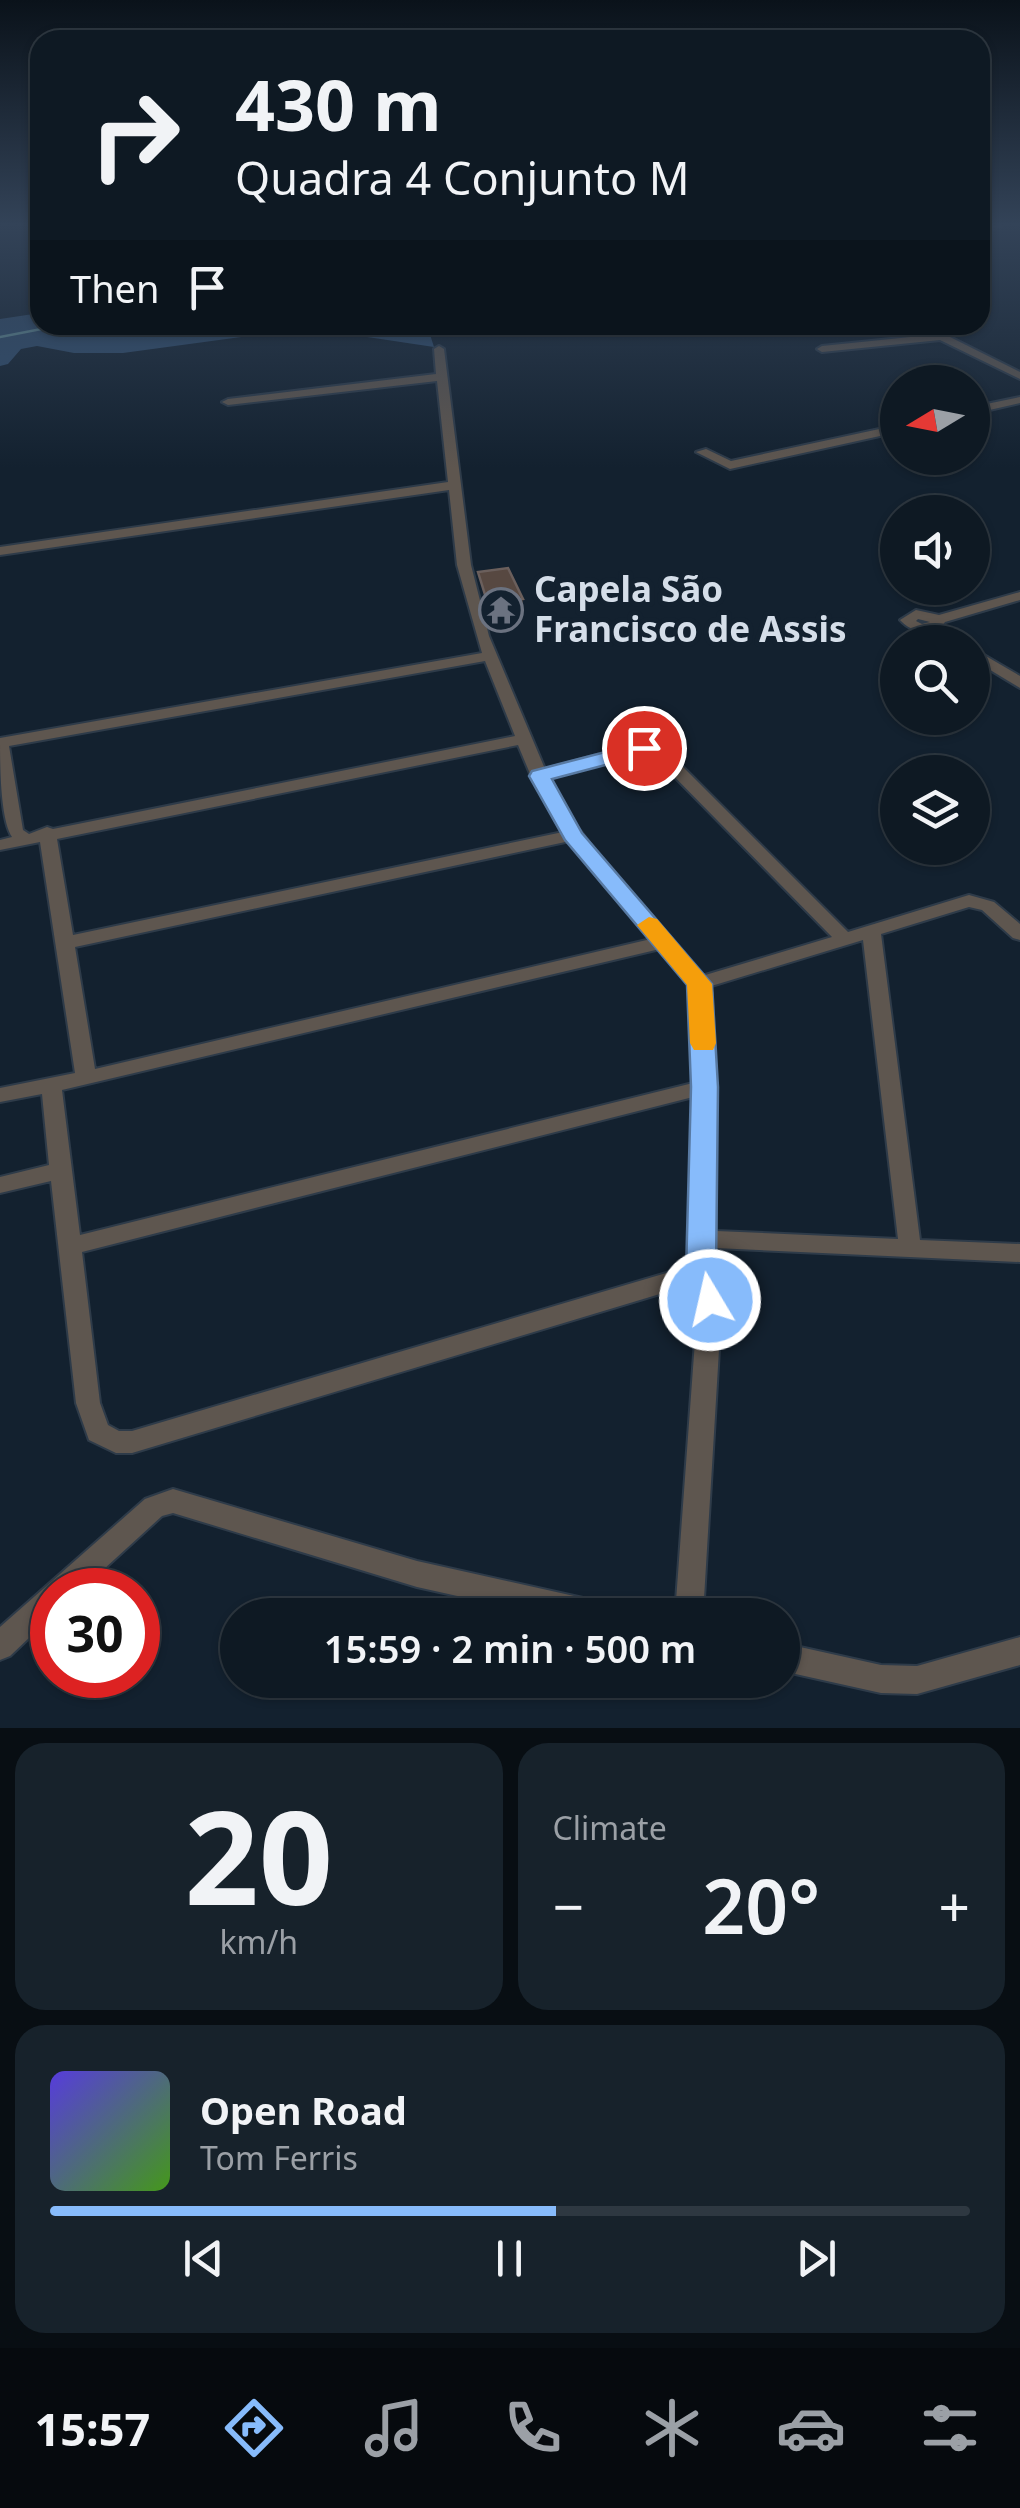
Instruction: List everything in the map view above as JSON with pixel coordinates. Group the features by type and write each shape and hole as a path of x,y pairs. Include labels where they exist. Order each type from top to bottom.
{"street":[{"path":"936,335 1020,376"},
{"path":"822,349 940,337"},
{"path":"438,349 472,606 539,776 572,836 700,984 705,1239 701,1272 710,1300 690,1598"},
{"path":"228,402 440,377"},
{"path":"990,407 1020,400"},
{"path":"702,452 730,465 880,432"},
{"path":"0,551 455,485"},
{"path":"937,625 935,623 1020,596"},
{"path":"24,838 14,832 4,797 0,743 491,656"},
{"path":"990,663 1020,682"},
{"path":"0,845 47,832 524,738"},
{"path":"539,776 637,750 659,752 846,940"},
{"path":"47,832 86,1078"},
{"path":"65,944 572,836"},
{"path":"700,984 974,901 988,906 1020,934"},
{"path":"871,932 910,1248"},
{"path":"0,1094 86,1078 664,942"},
{"path":"50,1086 92,1422 98,1432 116,1442 165,1432 701,1272"},
{"path":"68,1247 704,1087"},
{"path":"0,1185 60,1172"},
{"path":"705,1239 1020,1253"},
{"path":"85,1568 154,1506 173,1501 417,1574 525,1598"},
{"path":"0,1646 30,1618"},
{"path":"800,1661 881,1679 917,1680 1020,1651"}],"shaded area":[{"path":"30,314 30,335 255,335 123,353 74,353 37,346 21,349 8,364 0,366 0,319"},
{"path":"354,335 430,335 434,347"}],"building":[{"path":"508,568 523,599 506,601 509,607 495,608 491,600 487,601 478,572"}],"waterway":[{"path":"0,337 30,331"}],"slow traffic":[{"path":"649,925 700,984 703,1043"}],"place":[{"name":"Capela São Francisco de Assis","path":"501,610"}],"route":[{"path":"644,748 539,776 572,836 700,984 705,1239 701,1272 710,1290 710,1300"}]}
